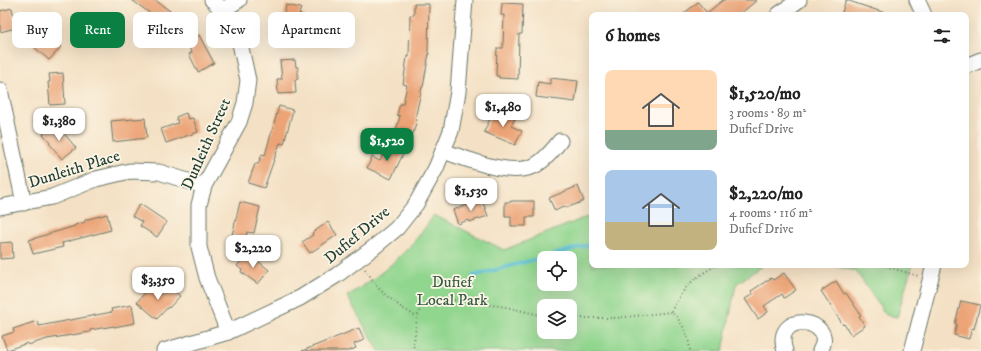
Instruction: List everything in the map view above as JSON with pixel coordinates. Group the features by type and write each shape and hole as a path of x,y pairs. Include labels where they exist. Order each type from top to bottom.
{"street":[{"name":"Dunleith Street","path":"212,0 223,10 239,39 248,80 239,122 204,186 199,205 199,247 207,278 228,332"},
{"path":"223,10 239,0"},
{"name":"Dufief Drive","path":"164,351 228,332 300,298 338,275 397,228 416,204 436,168 451,131 458,92 464,0"},
{"path":"782,12 799,0"},
{"path":"917,0 923,12"},
{"path":"969,65 981,60"},
{"path":"0,90 24,203"},
{"path":"443,151 492,167 518,169 535,165 550,154 560,141"},
{"name":"Dunleith Place","path":"0,207 52,197 96,179 130,171 159,172 204,186"},
{"path":"912,351 933,272"},
{"path":"785,351 783,345 785,332 795,323 808,322 819,329 822,335 823,342 820,351"}],"path":[{"path":"359,259 380,290 402,308 416,317"},
{"path":"671,312 678,298 692,281 703,272 712,268"},
{"path":"890,268 898,271 933,272"},
{"path":"412,351 416,317 421,307 426,303 442,299 506,307 537,314"},
{"path":"577,318 616,318 671,312 676,316 689,340 690,351"}],"green space":[{"name":"Dufief Local Park","path":"434,215 504,250 589,216 589,268 759,268 736,284 723,351 379,351 347,296 384,271 406,250"},
{"path":"844,268 911,268 897,317 886,315 856,271"}],"building":[{"path":"132,0 155,0 171,12 148,12"},
{"path":"723,0 757,0 743,12 708,12"},
{"path":"846,0 882,12 842,12"},
{"path":"698,2 706,12 686,12"},
{"path":"502,3 523,4 522,34 519,34 518,79 499,78 499,76 496,76 497,48 503,48 504,15 501,15"},
{"path":"414,4 429,4 429,53 415,119 417,120 413,134 396,130 400,116 397,115 400,104 403,104 407,85 403,84 407,57 409,57 410,15 414,15"},
{"path":"286,5 301,8 300,12 285,12"},
{"path":"12,8 12,29 0,32 0,11"},
{"path":"198,36 214,63 198,72 189,54 192,53 189,48 198,48"},
{"path":"35,48 60,48 49,60"},
{"path":"295,60 296,67 298,67 298,79 295,80 296,93 278,94 277,79 282,79 280,61"},
{"path":"63,73 65,104 50,105 48,82 50,82 49,74"},
{"path":"550,78 578,81 575,102 536,97 538,82 550,84"},
{"path":"279,106 293,110 284,144 280,143 264,188 248,183 255,164 258,164 262,154 265,155"},
{"path":"494,110 515,118 511,126 522,131 515,145 484,132"},
{"path":"186,113 188,119 193,118 198,132 166,143 161,129 178,123 176,117"},
{"path":"145,118 147,138 113,142 111,121"},
{"path":"54,125 61,134 63,132 76,148 62,159 43,134"},
{"path":"392,144 405,150 391,179 367,168 372,157 380,161 384,152 388,154"},
{"path":"578,186 584,201 566,208 565,206 555,211 549,198"},
{"path":"482,200 488,216 469,222 468,220 458,224 453,210"},
{"path":"534,201 534,217 526,217 526,226 511,226 511,216 505,216 505,202"},
{"path":"240,202 260,207 254,233 247,232 246,238 232,235"},
{"path":"140,204 167,222 157,237 140,226 142,222 132,216"},
{"path":"107,214 111,230 62,243 63,247 33,254 29,240 75,226 85,222 85,220"},
{"path":"328,222 337,235 310,253 302,242"},
{"path":"12,242 13,258 0,259 0,243"},
{"path":"248,253 269,270 258,284 241,272 242,270 237,266"},
{"path":"784,273 796,290 784,298 782,294 764,306 768,312 758,319 745,299 753,294 751,291 771,278 773,280"},
{"path":"836,281 844,294 846,293 861,315 859,316 865,326 851,335 821,291"},
{"path":"167,285 180,296 157,319 137,302 150,287 159,295"},
{"path":"961,301 980,305 974,329 972,328 969,339 954,335 957,324 955,324"},
{"path":"132,305 135,323 90,330 90,332 47,339 28,345 28,343 7,350 2,336 14,332 13,329 37,321 39,326 112,312 111,309"},
{"path":"359,328 364,340 354,344 356,348 349,351 302,351"}],"waterway":[{"path":"473,276 589,245"}]}
